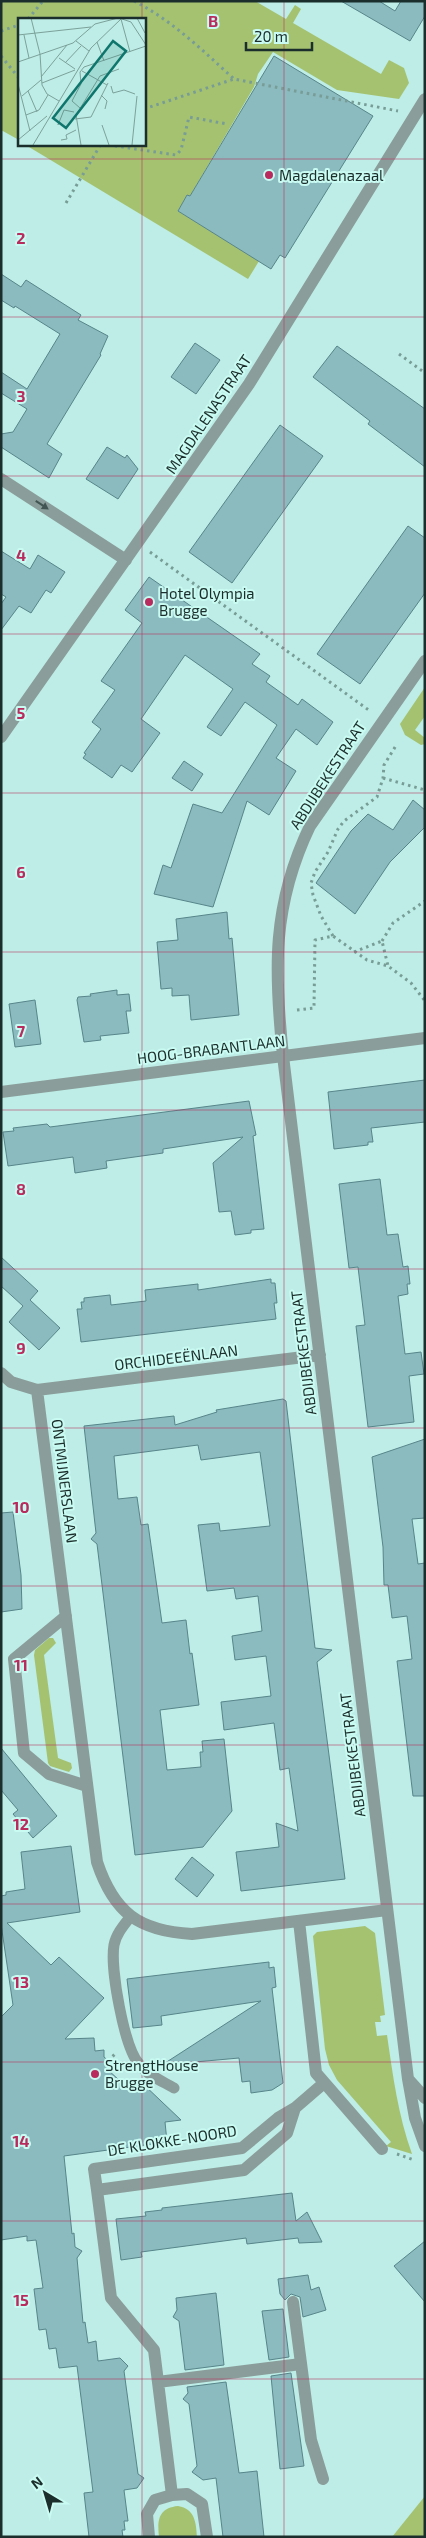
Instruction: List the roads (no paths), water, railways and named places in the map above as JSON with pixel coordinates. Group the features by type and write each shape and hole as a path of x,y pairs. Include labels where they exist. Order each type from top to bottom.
{"street":[{"name":"MAGDALENASTRAAT","path":"1,737 249,384 425,99"},
{"path":"1,478 126,560"},
{"name":"ABDIJBEKESTRAAT","path":"425,661 324,803 298,851 286,887 279,926 276,964 283,1056 408,2079 415,2118 425,2146"},
{"name":"HOOG-BRABANTLAAN","path":"1,1092 425,1038"},
{"name":"ORCHIDEEËNLAAN","path":"37,1390 320,1355"},
{"path":"1,1372 11,1382 37,1390"},
{"name":"ONTMIJNERSLAAN","path":"37,1390 87,1786 99,1869 104,1884 116,1901 131,1916 148,1926 165,1932 192,1934 387,1910"},
{"path":"66,1616 14,1659 24,1753 49,1774 87,1786"},
{"path":"299,1921 316,2073 382,2149"},
{"path":"408,2079 425,2098"},
{"name":"DE KLOKKE-NOORD","path":"172,2495 154,2350 111,2298 94,2169 242,2148 278,2118 295,2108 324,2083"},
{"path":"97,2190 244,2170 287,2133 295,2108"},
{"path":"293,2302 311,2440 322,2480"},
{"path":"158,2382 301,2364"},
{"path":"149,2537 147,2514 155,2500 172,2495 188,2494 202,2504 206,2537"}],"lane":[{"path":"131,1916 119,1932 114,1944 113,1959 128,2041 133,2056 140,2066 174,2088"}],"place":[{"name":"Magdalenazaal","path":"269,175"},
{"name":"Hotel Olympia Brugge","path":"149,602"},
{"name":"StrengtHouse Brugge","path":"95,2074"}]}
